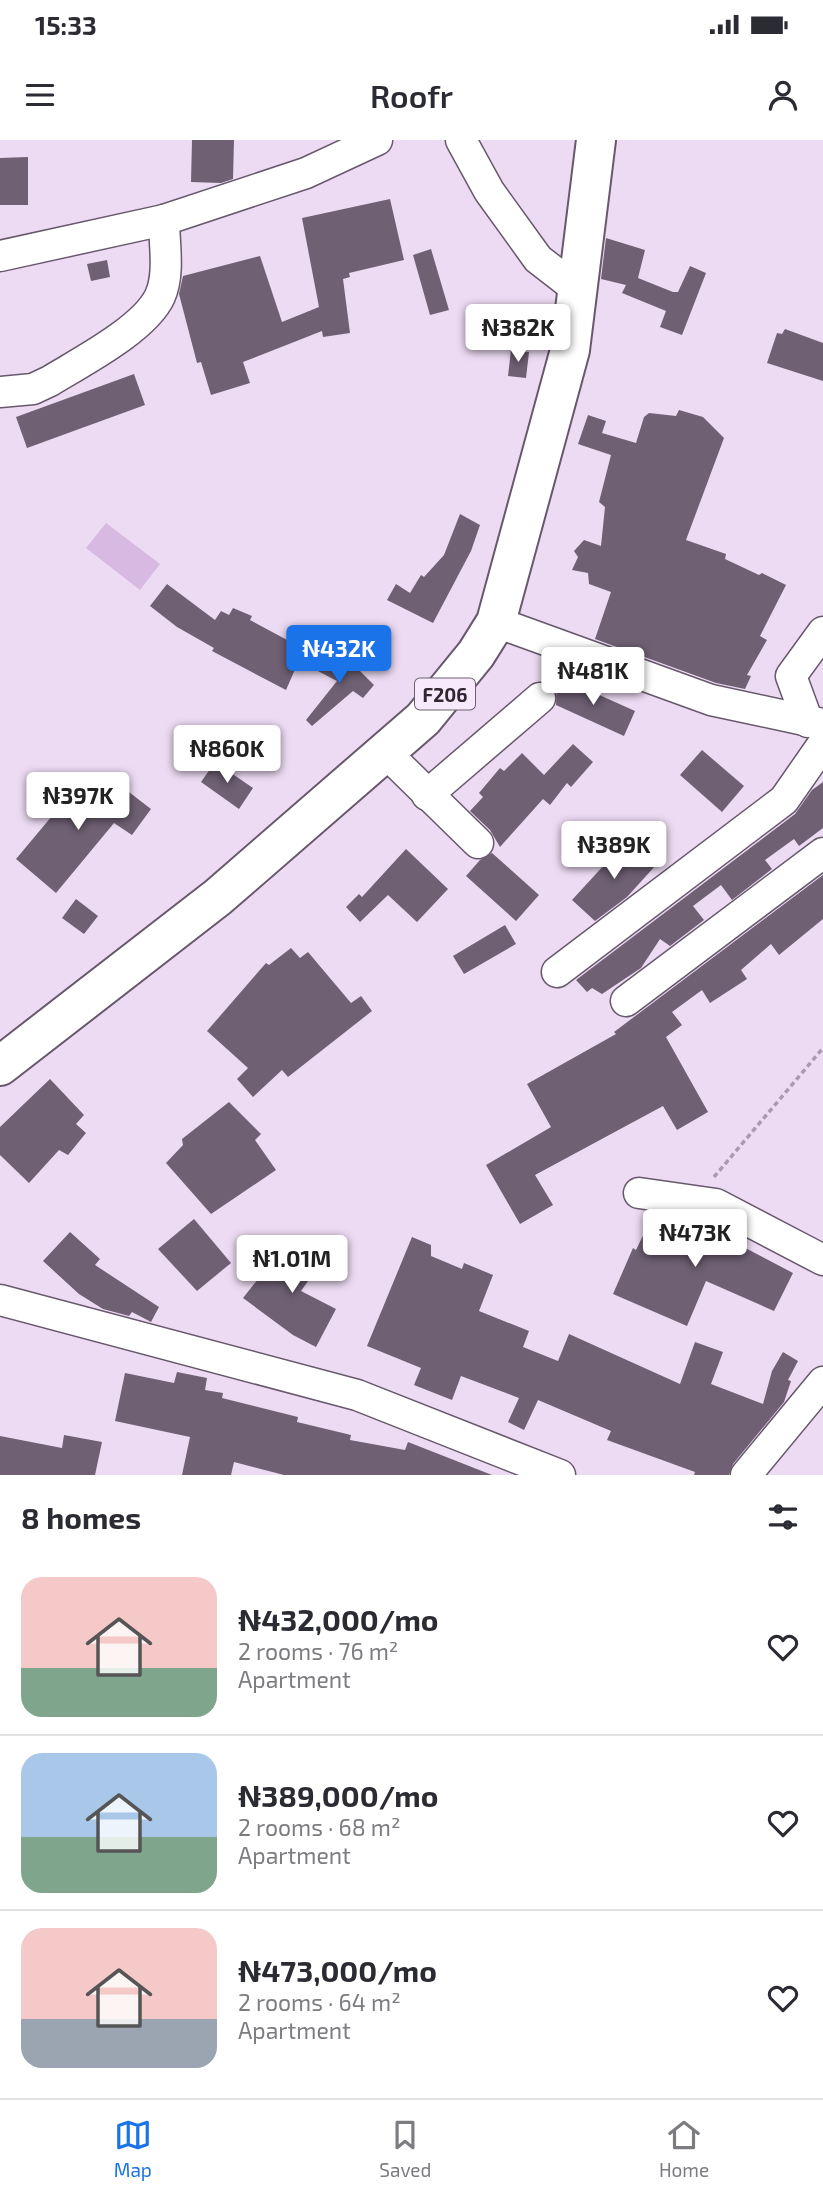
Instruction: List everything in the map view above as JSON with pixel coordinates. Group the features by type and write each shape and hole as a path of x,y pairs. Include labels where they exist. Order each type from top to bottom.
{"main road":[{"name":"F206","path":"0,1066 218,897 423,719 450,688 496,622 570,350 596,140"}],"street":[{"path":"0,256 164,220 306,173 377,140"},
{"path":"461,140 489,191 538,259 578,290"},
{"path":"0,391 33,389 50,382 146,315 160,296 165,275 164,220"},
{"path":"496,622 711,700 818,730"},
{"path":"818,730 790,676 823,632"},
{"path":"427,795 540,698"},
{"path":"557,972 784,800 818,730"},
{"path":"384,751 478,843"},
{"path":"626,1001 823,853"},
{"path":"639,1193 716,1204 823,1260"},
{"path":"0,1300 357,1395 560,1475"},
{"path":"746,1475 823,1382"}],"path":[{"path":"716,1204 714,1177 823,1048"}],"shaded area":[{"path":"106,523 160,564 140,590 86,548"}],"building":[{"path":"192,140 234,140 233,179 221,183 191,182"},
{"path":"28,157 28,205 0,205 0,158"},
{"path":"390,199 404,260 349,273 350,277 343,279 350,333 323,337 322,331 243,362 250,383 211,395 201,362 197,363 179,294 183,276 260,256 282,322 319,307 302,218"},
{"path":"606,238 645,250 638,278 673,292 678,292 690,266 706,273 682,335 660,327 666,311 622,293 626,285 601,279"},
{"path":"431,249 449,310 430,315 413,255"},
{"path":"107,260 110,277 91,281 87,264"},
{"path":"785,329 823,343 823,381 767,363 777,333 782,334"},
{"path":"511,350 529,352 526,378 508,376"},
{"path":"134,374 145,405 27,448 16,417"},
{"path":"679,410 703,417 724,438 686,540 726,554 725,559 786,585 760,636 767,640 747,675 751,676 745,689 716,683 595,639 611,592 589,584 588,573 572,570 578,557 574,551 584,540 601,546 605,507 599,502 611,455 578,444 588,415 606,421 602,433 636,443 644,417 649,413 676,416"},
{"path":"460,514 480,525 471,551 433,623 387,600 396,584 410,593 421,575 424,577 444,555"},
{"path":"167,584 215,620 221,611 229,615 233,608 252,616 250,620 304,649 286,690 212,651 214,648 177,627 150,606"},
{"path":"324,652 359,670 374,685 363,698 353,691 312,726 306,720 337,681 314,669"},
{"path":"557,676 635,711 624,736 556,705"},
{"path":"573,744 593,762 571,787 567,783 550,805 543,799 500,847 490,830 470,811 483,797 479,793 500,768 504,771 522,753 544,775"},
{"path":"702,750 744,786 722,812 680,775"},
{"path":"215,762 253,788 239,809 201,782"},
{"path":"83,779 114,803 125,789 151,809 132,835 114,823 56,893 16,859"},
{"path":"823,782 823,828 799,846 794,839 765,860 772,869 732,900 721,885 693,906 704,920 670,946 660,939 641,968 602,994 592,988 587,992 576,980 795,814 812,790"},
{"path":"628,839 656,865 627,897 595,921 572,900"},
{"path":"406,849 448,889 417,922 388,895 360,922 346,907 359,894 362,897"},
{"path":"492,853 539,895 516,921 466,876 480,860"},
{"path":"823,875 823,919 779,955 771,944 741,970 747,979 710,1003 702,990 672,1012 682,1025 666,1037 708,1112 677,1130 663,1106 535,1175 553,1205 520,1224 486,1165 551,1127 527,1084 616,1034 614,1032"},
{"path":"76,899 98,916 84,934 62,918"},
{"path":"505,925 516,944 464,974 453,956"},
{"path":"291,948 300,958 308,952 351,1003 361,996 372,1011 288,1077 282,1070 253,1097 237,1079 248,1068 207,1031 266,963 269,965"},
{"path":"50,1079 84,1115 76,1124 86,1133 68,1155 59,1150 29,1183 0,1155 0,1127"},
{"path":"229,1102 261,1134 255,1140 276,1170 211,1214 166,1163 183,1145 182,1139"},
{"path":"654,1213 686,1217 793,1273 774,1311 706,1281 687,1326 613,1294 633,1248 636,1250"},
{"path":"194,1219 231,1263 197,1291 158,1249"},
{"path":"70,1232 100,1259 95,1265 159,1307 151,1322 132,1312 129,1316 103,1309 79,1294 43,1261"},
{"path":"412,1237 431,1245 431,1256 462,1269 464,1263 493,1275 479,1311 529,1331 523,1347 558,1361 569,1334 680,1384 695,1342 723,1352 711,1384 763,1404 772,1371 783,1352 798,1361 788,1380 791,1381 784,1402 733,1464 729,1475 694,1475 695,1472 607,1440 611,1431 538,1400 524,1430 508,1422 519,1398 461,1376 452,1400 414,1385 421,1368 367,1346"},
{"path":"289,1240 321,1263 301,1291 336,1309 316,1347 293,1335 243,1298"},
{"path":"177,1372 207,1378 205,1390 223,1393 222,1398 298,1417 297,1422 351,1435 350,1440 405,1450 408,1442 492,1475 284,1475 234,1462 231,1475 182,1475 190,1437 115,1421 125,1373 174,1383"},
{"path":"64,1435 102,1442 95,1475 0,1475 0,1436 62,1448"}]}
